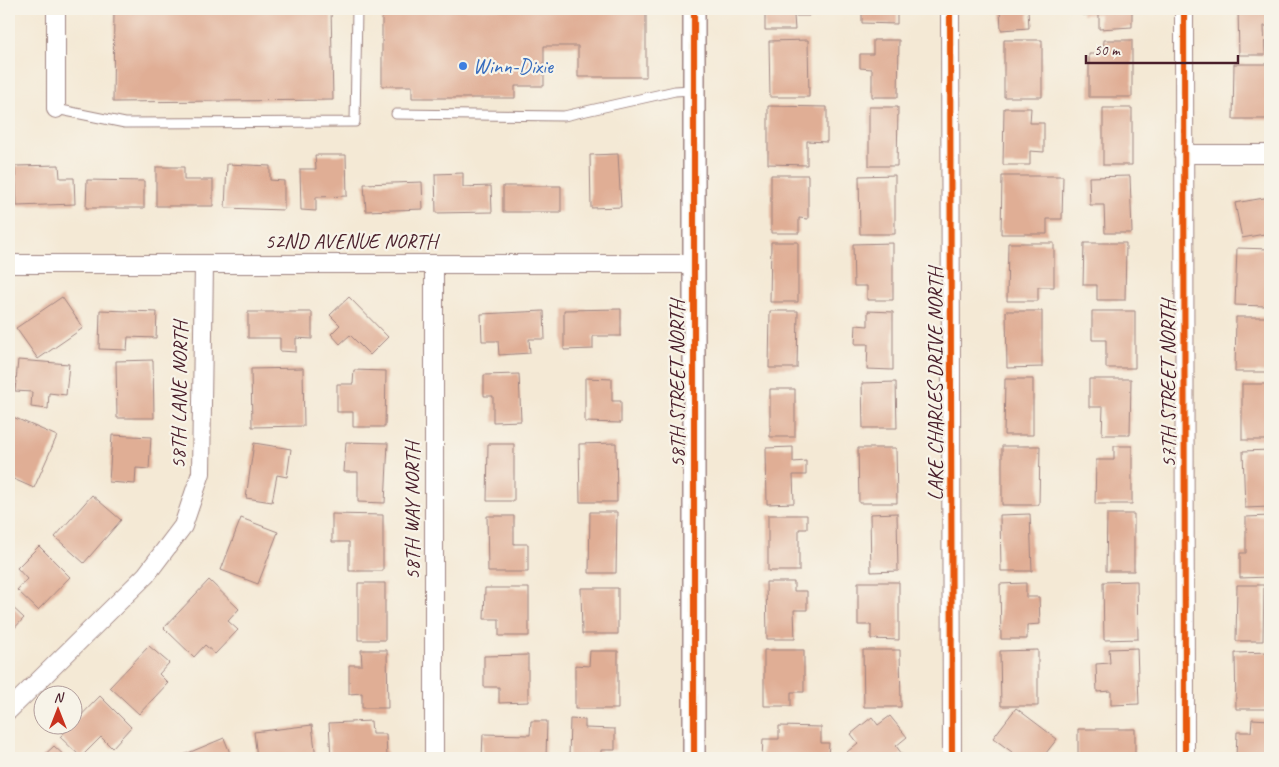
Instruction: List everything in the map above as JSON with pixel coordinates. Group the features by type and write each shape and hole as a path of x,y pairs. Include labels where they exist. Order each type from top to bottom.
{"street":[{"path":"56,9 56,109"},
{"name":"58TH STREET NORTH","path":"694,9 694,758"},
{"name":"LAKE CHARLES DRIVE NORTH","path":"950,9 952,758"},
{"name":"57TH STREET NORTH","path":"1184,9 1185,758"},
{"path":"1183,154 1270,154"},
{"name":"52ND AVENUE NORTH","path":"9,264 693,264"},
{"name":"58TH LANE NORTH","path":"9,710 146,575 183,526 201,473 204,264"},
{"name":"58TH WAY NORTH","path":"434,264 434,758"}],"lane":[{"path":"56,109 125,123 355,122 357,9"},
{"path":"396,114 564,116 675,91 694,90"}],"building":[{"path":"114,9 331,9 333,100 113,102"},
{"name":"Winn-Dixie","path":"382,9 646,9 646,77 578,77 578,46 544,46 544,86 515,86 515,98 412,98 412,86 382,86"},
{"path":"765,9 809,9 809,16 794,16 795,30 765,30"},
{"path":"862,9 897,9 897,24 862,23"},
{"path":"1000,9 1028,9 1029,28 1001,30"},
{"path":"1082,9 1132,9 1132,27 1099,29 1099,14 1082,15"},
{"path":"1238,9 1270,9 1270,26 1264,26 1265,55 1239,55"},
{"path":"9,30 11,30 10,51 9,51"},
{"path":"808,40 809,97 770,97 769,41"},
{"path":"873,40 899,40 898,97 872,97 872,69 860,68 860,54 873,54"},
{"path":"1004,40 1042,40 1042,97 1004,97"},
{"path":"1104,40 1132,40 1132,97 1089,97 1089,54 1103,54"},
{"path":"1234,64 1270,64 1270,119 1233,119"},
{"path":"768,106 827,107 827,142 807,141 807,165 768,164"},
{"path":"869,107 898,107 897,166 869,166"},
{"path":"1004,108 1031,108 1030,123 1044,123 1044,152 1030,151 1030,165 1003,165"},
{"path":"1103,108 1132,108 1132,165 1103,165"},
{"path":"618,154 621,207 591,208 590,155"},
{"path":"315,155 346,155 347,196 316,197 316,211 301,210 300,169 316,169"},
{"path":"227,164 270,166 270,180 284,181 284,210 225,208"},
{"path":"59,165 60,178 74,178 75,204 17,206 15,166"},
{"path":"156,167 184,167 184,180 213,180 213,206 156,206"},
{"path":"463,173 463,187 491,186 492,212 436,213 435,174"},
{"path":"771,175 808,175 808,219 799,218 799,233 771,233"},
{"path":"895,175 895,234 860,234 859,176"},
{"path":"1002,176 1063,176 1062,219 1047,219 1047,234 1001,234"},
{"path":"1130,176 1132,233 1105,233 1104,205 1090,205 1089,177"},
{"path":"87,180 144,181 144,208 86,208"},
{"path":"422,182 423,209 366,211 364,184"},
{"path":"503,186 561,186 561,212 503,212"},
{"path":"1270,197 1270,233 1242,238 1235,203"},
{"path":"771,242 798,242 798,302 770,302"},
{"path":"893,243 893,300 867,300 867,286 854,286 853,244"},
{"path":"1008,243 1054,243 1054,287 1038,287 1038,301 1007,301"},
{"path":"1084,243 1126,243 1125,300 1097,300 1097,285 1083,285"},
{"path":"1237,248 1270,249 1270,292 1266,292 1266,306 1235,305"},
{"path":"62,297 83,328 38,359 16,328"},
{"path":"349,297 388,337 370,355 350,335 340,344 331,334 340,325 330,315"},
{"path":"621,309 621,336 593,336 593,349 564,350 564,310"},
{"path":"100,310 157,312 156,338 128,337 127,350 99,349"},
{"path":"544,311 545,339 529,339 530,353 499,355 498,341 482,341 481,314"},
{"path":"770,311 798,311 797,368 769,368"},
{"path":"868,311 893,312 893,370 867,369 868,344 855,344 856,325 868,326"},
{"path":"1006,311 1042,311 1042,367 1007,368"},
{"path":"1092,311 1135,311 1135,368 1106,368 1106,340 1092,340"},
{"path":"248,312 312,312 312,339 296,338 296,352 280,351 280,338 248,338"},
{"path":"1236,317 1270,317 1270,372 1235,372"},
{"path":"18,360 69,364 66,395 49,393 48,409 31,407 32,392 15,391"},
{"path":"153,360 154,418 117,418 116,361"},
{"path":"303,368 304,426 252,427 251,369"},
{"path":"354,370 386,371 385,427 353,427 353,412 337,412 337,384 353,384"},
{"path":"519,374 521,421 493,422 493,396 484,396 484,375"},
{"path":"585,378 612,379 612,401 621,401 621,423 585,422"},
{"path":"1005,379 1033,379 1033,435 1004,435"},
{"path":"1089,379 1131,379 1130,435 1102,435 1103,407 1089,407"},
{"path":"896,382 897,428 863,428 862,383"},
{"path":"1242,384 1270,384 1270,440 1242,440"},
{"path":"770,389 795,389 795,437 770,437"},
{"path":"13,417 57,436 34,488 9,477 9,428"},
{"path":"112,435 151,437 149,469 136,468 135,484 109,482"},
{"path":"346,442 388,443 385,503 358,502 358,472 344,472"},
{"path":"254,443 291,449 287,477 277,475 272,502 246,498"},
{"path":"616,443 617,502 580,502 579,444"},
{"path":"488,444 514,444 514,501 487,501"},
{"path":"1002,446 1040,446 1039,505 1002,505"},
{"path":"1114,446 1132,446 1132,504 1095,504 1096,460 1114,460"},
{"path":"793,447 793,462 806,461 806,475 793,475 794,503 767,504 766,448"},
{"path":"858,448 896,448 897,503 859,503"},
{"path":"1270,450 1270,507 1245,508 1243,451"},
{"path":"92,495 121,520 84,563 55,537"},
{"path":"590,512 617,512 616,573 589,573"},
{"path":"897,513 898,571 871,572 870,514"},
{"path":"332,514 383,515 383,571 349,571 349,542 332,542"},
{"path":"1030,514 1032,571 1001,571 1000,515"},
{"path":"1107,514 1134,514 1134,571 1106,571"},
{"path":"768,515 807,515 807,529 799,529 799,571 768,571"},
{"path":"487,516 514,516 514,544 528,544 528,572 488,572"},
{"path":"1270,516 1270,577 1240,578 1240,553 1246,553 1246,517"},
{"path":"241,518 278,532 258,584 221,570"},
{"path":"39,546 70,577 38,610 17,590 27,579 17,568"},
{"path":"209,580 239,609 228,621 238,630 215,654 205,645 194,657 164,628"},
{"path":"1137,581 1138,639 1104,640 1103,582"},
{"path":"766,582 794,582 794,591 807,591 807,610 794,610 795,639 767,639"},
{"path":"858,582 899,582 899,640 871,639 871,625 858,625"},
{"path":"358,583 385,583 385,640 358,640"},
{"path":"1026,583 1026,597 1039,597 1040,624 1027,625 1027,639 1001,639 1000,584"},
{"path":"1237,585 1264,585 1263,641 1236,641"},
{"path":"485,588 529,588 529,636 499,636 499,619 484,619"},
{"path":"581,588 618,588 618,634 582,634"},
{"path":"9,604 24,618 9,634"},
{"path":"149,646 169,663 159,674 168,683 139,714 110,687"},
{"path":"1137,648 1139,704 1111,705 1111,691 1097,692 1096,664 1110,663 1109,649"},
{"path":"361,650 387,650 388,708 362,708 362,693 349,694 349,665 362,665"},
{"path":"764,650 804,650 804,692 791,692 791,706 764,706"},
{"path":"863,650 900,650 901,707 864,707"},
{"path":"1038,650 1038,706 1001,706 1000,651"},
{"path":"590,651 618,651 618,709 575,709 575,665 589,666"},
{"path":"1270,652 1270,709 1236,709 1235,653"},
{"path":"528,655 528,702 499,703 499,687 484,687 484,656"},
{"path":"100,696 131,727 112,748 101,737 81,757 60,737 63,734 82,734 82,714"},
{"path":"1016,708 1057,739 1042,758 1020,758 993,738"},
{"path":"890,716 907,737 896,746 902,754 896,758 852,758 847,752 858,743 851,734 872,717 878,725"},
{"path":"570,719 585,720 585,728 615,729 615,750 601,750 601,758 569,758"},
{"path":"1252,719 1270,720 1270,758 1236,758 1237,732 1251,732"},
{"path":"371,721 372,734 386,734 387,758 331,758 329,723"},
{"path":"531,721 547,721 546,758 482,758 483,734 530,735"},
{"path":"312,725 316,758 257,758 254,732"},
{"path":"779,726 821,727 821,743 829,743 828,758 762,758 763,739 779,739"},
{"path":"1078,729 1135,729 1135,758 1078,757"},
{"path":"224,738 232,758 181,758 181,756"},
{"path":"54,746 67,758 41,758"}],"cycle path":[{"path":"694,9 694,758"},
{"path":"950,9 952,758"},
{"path":"1184,9 1185,758"}],"place":[{"name":"Winn-Dixie","path":"463,66"}]}
